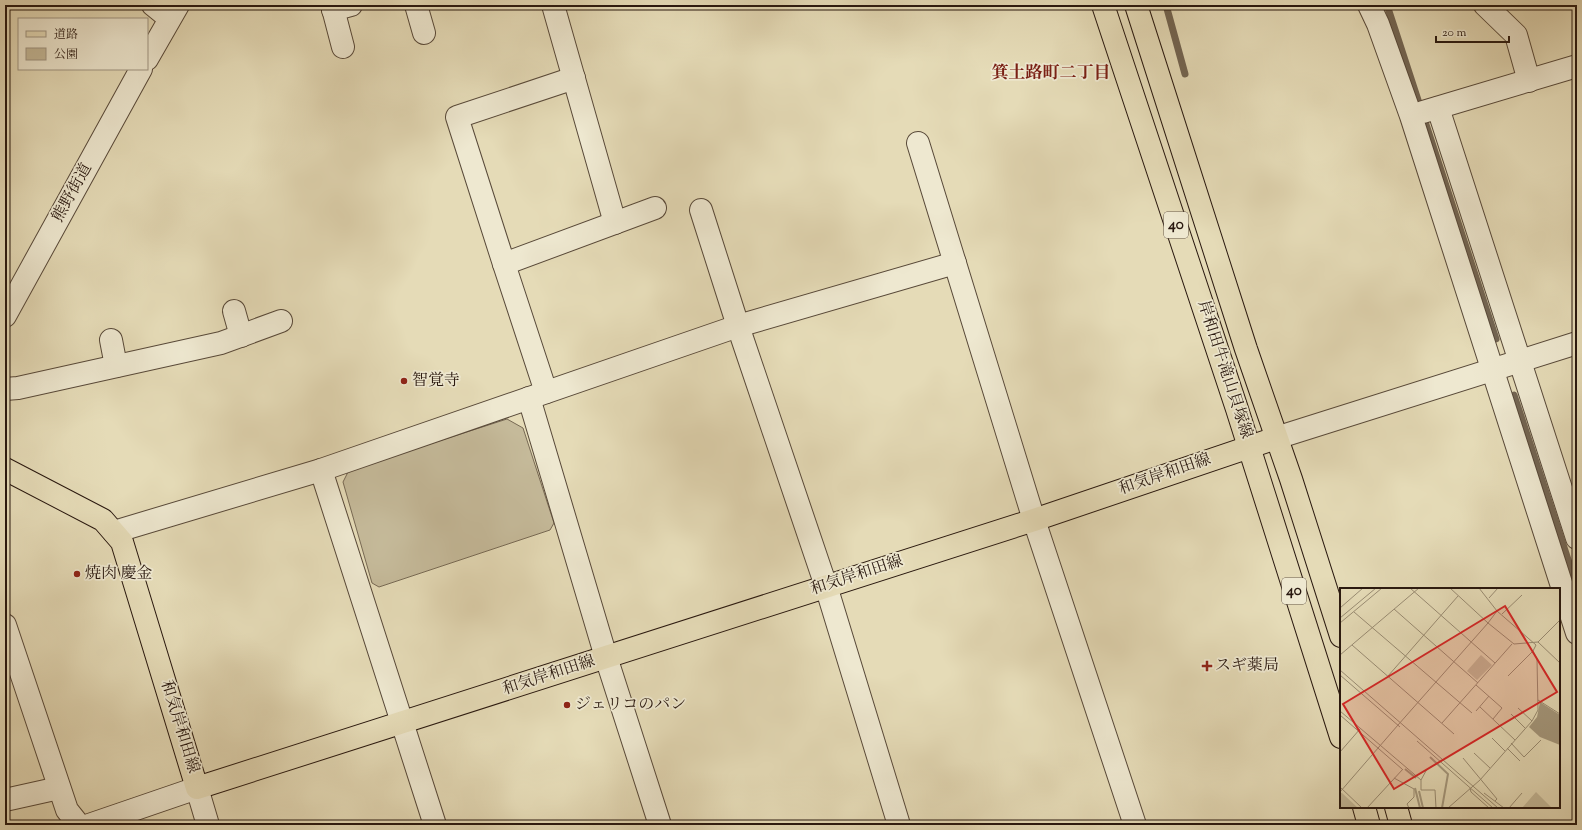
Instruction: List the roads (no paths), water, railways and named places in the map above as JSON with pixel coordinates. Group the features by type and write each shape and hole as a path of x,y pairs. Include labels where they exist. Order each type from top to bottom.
{"main road":[{"name":"岸和田牛滝山貝塚線","path":"1103,5 1248,446 1340,734"},
{"name":"岸和田牛滝山貝塚線","path":"1136,5 1246,349 1340,633"},
{"name":"和気岸和田線","path":"5,469 103,520 122,542 198,788 1034,520 1248,446 1276,438"},
{"path":"1364,808 1369,825"},
{"path":"1396,808 1401,825"}],"street":[{"path":"416,5 424,33"},
{"path":"554,5 615,223"},
{"path":"1369,5 1423,112 1520,362 1577,538"},
{"path":"1485,5 1516,36 1529,80"},
{"path":"339,7 343,47"},
{"path":"148,57 167,10"},
{"path":"1423,112 1577,66"},
{"name":"熊野街道","path":"5,316 140,70"},
{"path":"574,78 457,117 504,264 606,657 660,825"},
{"path":"1423,112 1492,371 1568,577 1577,632"},
{"path":"918,143 1034,520 1135,825"},
{"path":"504,264 655,208"},
{"path":"701,210 738,326 826,586 899,825"},
{"path":"114,532 321,470 738,326 955,263"},
{"path":"234,311 241,336"},
{"path":"5,390 221,342 281,321"},
{"path":"111,340 116,366"},
{"path":"1276,438 1577,343"},
{"path":"321,470 435,825"},
{"path":"5,625 10,659 67,810 79,825"},
{"path":"5,800 59,788"},
{"path":"89,825 198,788 208,825"}],"waterway":[{"path":"1166,5 1185,74"},
{"path":"1387,5 1496,339"},
{"path":"1514,395 1577,587"}],"place":[{"name":"智覚寺","path":"404,381"},
{"name":"焼肉 慶金","path":"77,574"},
{"name":"スギ薬局","path":"1207,666"},
{"name":"ジェリコのパン","path":"567,705"}],"district":[{"name":"箕土路町二丁目","path":"1051,74"}]}
